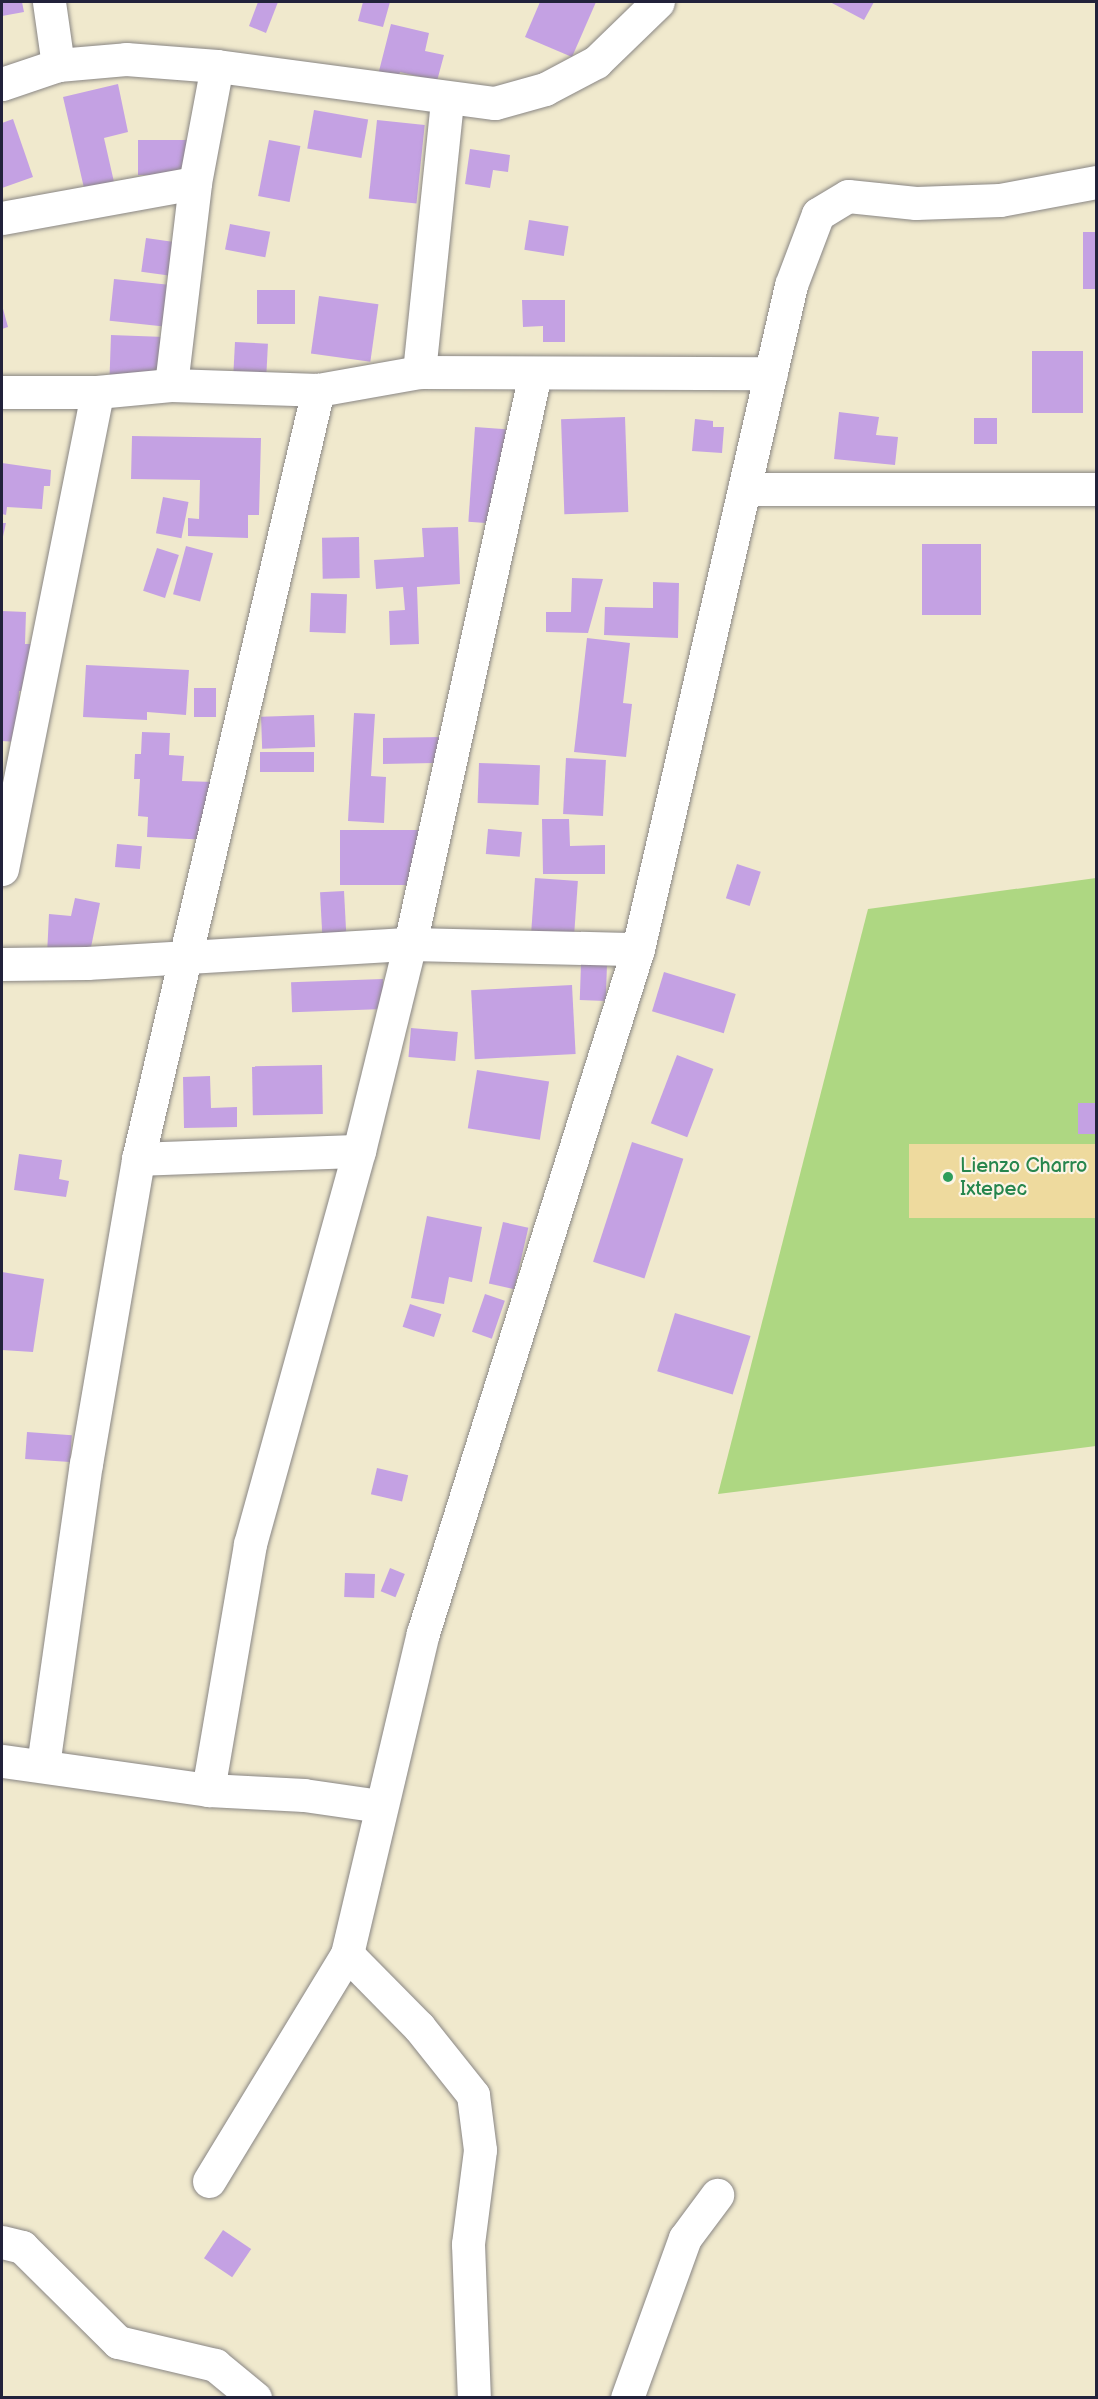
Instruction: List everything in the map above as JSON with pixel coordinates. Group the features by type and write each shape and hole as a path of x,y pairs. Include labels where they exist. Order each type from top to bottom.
{"street":[{"path":"49,2 58,65"},
{"path":"2,84 58,65 126,59 218,66 447,99 495,103 545,89 596,62 658,2"},
{"path":"171,385 195,183 218,66"},
{"path":"419,372 447,99"},
{"path":"209,2181 347,1954 380,1806 423,1634 638,949 791,285 818,214 848,196 916,203 1000,200 1096,182"},
{"path":"2,218 195,183"},
{"path":"2,392 97,392 171,385 318,390 419,372 771,373"},
{"path":"208,1790 250,1544 359,1151 410,944 535,374"},
{"path":"43,1766 86,1464 138,1159 188,955 318,390"},
{"path":"2,869 97,392"},
{"path":"744,489 1096,489"},
{"path":"2,964 87,963 188,955 410,944 638,949"},
{"path":"138,1159 359,1151"},
{"path":"2,1761 208,1790 304,1795 380,1806"},
{"path":"347,1954 419,2027 473,2095 480,2150 468,2244 474,2397"},
{"path":"627,2397 685,2238 717,2195"},
{"path":"2,2242 22,2247 118,2342 215,2365 255,2397"}],"green space":[{"name":"Lienzo Charro Ixtepec","path":"1096,878 1096,1446 718,1494 868,909"}],"sand":[{"path":"909,1144 1096,1144 1096,1218 909,1218"}],"building":[{"path":"2,2 22,2 24,12 2,16"},
{"path":"258,2 278,2 266,33 249,26"},
{"path":"363,2 390,2 383,27 358,21"},
{"path":"540,2 596,2 572,57 525,37"},
{"path":"830,2 874,2 864,20"},
{"path":"391,24 429,33 425,51 444,55 437,81 400,72 398,79 378,75"},
{"path":"118,84 128,132 104,138 114,182 84,188 63,97"},
{"path":"314,110 368,120 361,158 307,148"},
{"path":"13,119 33,177 2,188 2,123"},
{"path":"377,120 425,125 416,204 369,199"},
{"path":"138,140 187,140 187,175 138,175"},
{"path":"269,140 300,146 290,202 258,196"},
{"path":"470,149 510,155 508,172 493,170 490,188 465,184"},
{"path":"529,220 569,226 564,256 524,250"},
{"path":"230,224 270,232 265,257 225,250"},
{"path":"1083,232 1096,232 1096,289 1083,289"},
{"path":"146,238 183,243 178,277 141,272"},
{"path":"114,279 171,285 166,327 110,321"},
{"path":"257,290 295,290 295,324 257,324"},
{"path":"319,296 378,304 370,362 311,353"},
{"path":"522,300 565,300 565,342 543,342 543,326 523,327"},
{"path":"2,305 8,327 2,329"},
{"path":"111,335 165,337 164,378 110,376"},
{"path":"235,342 268,344 266,380 233,378"},
{"path":"1032,351 1083,351 1083,413 1032,413"},
{"path":"839,412 879,417 876,435 898,437 895,465 834,459"},
{"path":"625,417 628,512 564,514 561,419"},
{"path":"974,418 997,418 997,444 974,444"},
{"path":"695,419 713,421 713,427 724,427 722,453 692,451"},
{"path":"475,427 506,429 499,524 468,522"},
{"path":"132,436 261,438 259,515 248,515 248,538 188,536 188,518 199,519 200,480 131,479"},
{"path":"2,463 51,470 50,486 44,486 42,509 7,507 6,515 2,514"},
{"path":"163,497 189,502 181,538 156,533"},
{"path":"2,523 6,523 2,541"},
{"path":"458,527 460,584 417,587 419,644 390,645 389,611 405,610 403,587 376,589 374,560 424,557 422,528"},
{"path":"359,537 360,578 323,579 322,538"},
{"path":"922,544 981,544 981,615 922,615"},
{"path":"186,546 213,553 200,602 173,594"},
{"path":"157,548 179,555 165,598 143,591"},
{"path":"572,578 603,579 588,633 546,632 546,612 571,612"},
{"path":"653,582 679,583 678,638 604,635 605,607 653,608"},
{"path":"311,593 347,594 346,633 310,632"},
{"path":"2,611 26,612 25,644 32,644 30,691 19,691 17,742 2,741"},
{"path":"587,638 630,643 623,703 632,704 626,757 574,752"},
{"path":"86,665 189,670 186,715 147,712 147,720 83,717"},
{"path":"194,688 216,688 216,717 194,717"},
{"path":"354,713 375,714 371,776 386,777 384,823 348,821"},
{"path":"314,715 315,747 262,749 261,717"},
{"path":"142,732 170,733 169,755 184,756 182,781 213,782 210,840 147,837 148,817 138,816 140,779 134,779 135,754 141,754"},
{"path":"443,737 434,763 383,764 383,738"},
{"path":"260,752 314,752 314,772 260,772"},
{"path":"566,758 606,760 603,816 563,814"},
{"path":"479,763 540,765 539,805 478,803"},
{"path":"542,819 569,819 570,846 605,845 605,874 543,874"},
{"path":"488,829 522,832 520,857 486,854"},
{"path":"340,830 432,830 417,885 340,885"},
{"path":"117,844 142,846 140,869 115,867"},
{"path":"737,864 761,872 750,906 726,898"},
{"path":"535,878 578,881 574,938 531,935"},
{"path":"344,891 347,944 323,945 320,892"},
{"path":"75,898 100,903 89,957 47,955 49,914 71,916"},
{"path":"581,964 607,965 606,1001 580,1000"},
{"path":"664,972 736,994 724,1033 652,1011"},
{"path":"383,979 384,1009 292,1012 291,982"},
{"path":"572,985 576,1054 475,1059 471,990"},
{"path":"411,1028 458,1032 455,1061 408,1057"},
{"path":"677,1055 713,1069 687,1137 651,1123"},
{"path":"322,1065 323,1114 253,1115 252,1066"},
{"path":"477,1070 549,1081 540,1140 468,1128"},
{"path":"210,1076 211,1108 237,1107 237,1127 184,1128 183,1077"},
{"path":"1078,1103 1096,1103 1096,1134 1078,1134"},
{"path":"632,1142 683,1159 644,1279 593,1262"},
{"path":"19,1154 62,1160 59,1179 69,1181 66,1197 14,1190"},
{"path":"427,1216 482,1227 472,1282 449,1277 444,1304 411,1298"},
{"path":"503,1222 528,1228 514,1289 489,1283"},
{"path":"2,1272 44,1279 33,1352 2,1350"},
{"path":"485,1294 505,1301 492,1339 472,1332"},
{"path":"410,1304 441,1314 434,1337 403,1327"},
{"path":"675,1313 751,1336 733,1394 657,1371"},
{"path":"27,1432 72,1435 70,1462 25,1459"},
{"path":"377,1468 408,1475 402,1502 371,1494"},
{"path":"390,1568 405,1574 395,1597 381,1591"},
{"path":"345,1573 375,1574 374,1598 344,1597"},
{"path":"223,2230 251,2249 232,2277 204,2258"}],"place":[{"name":"Lienzo Charro Ixtepec","path":"948,1177"}]}
